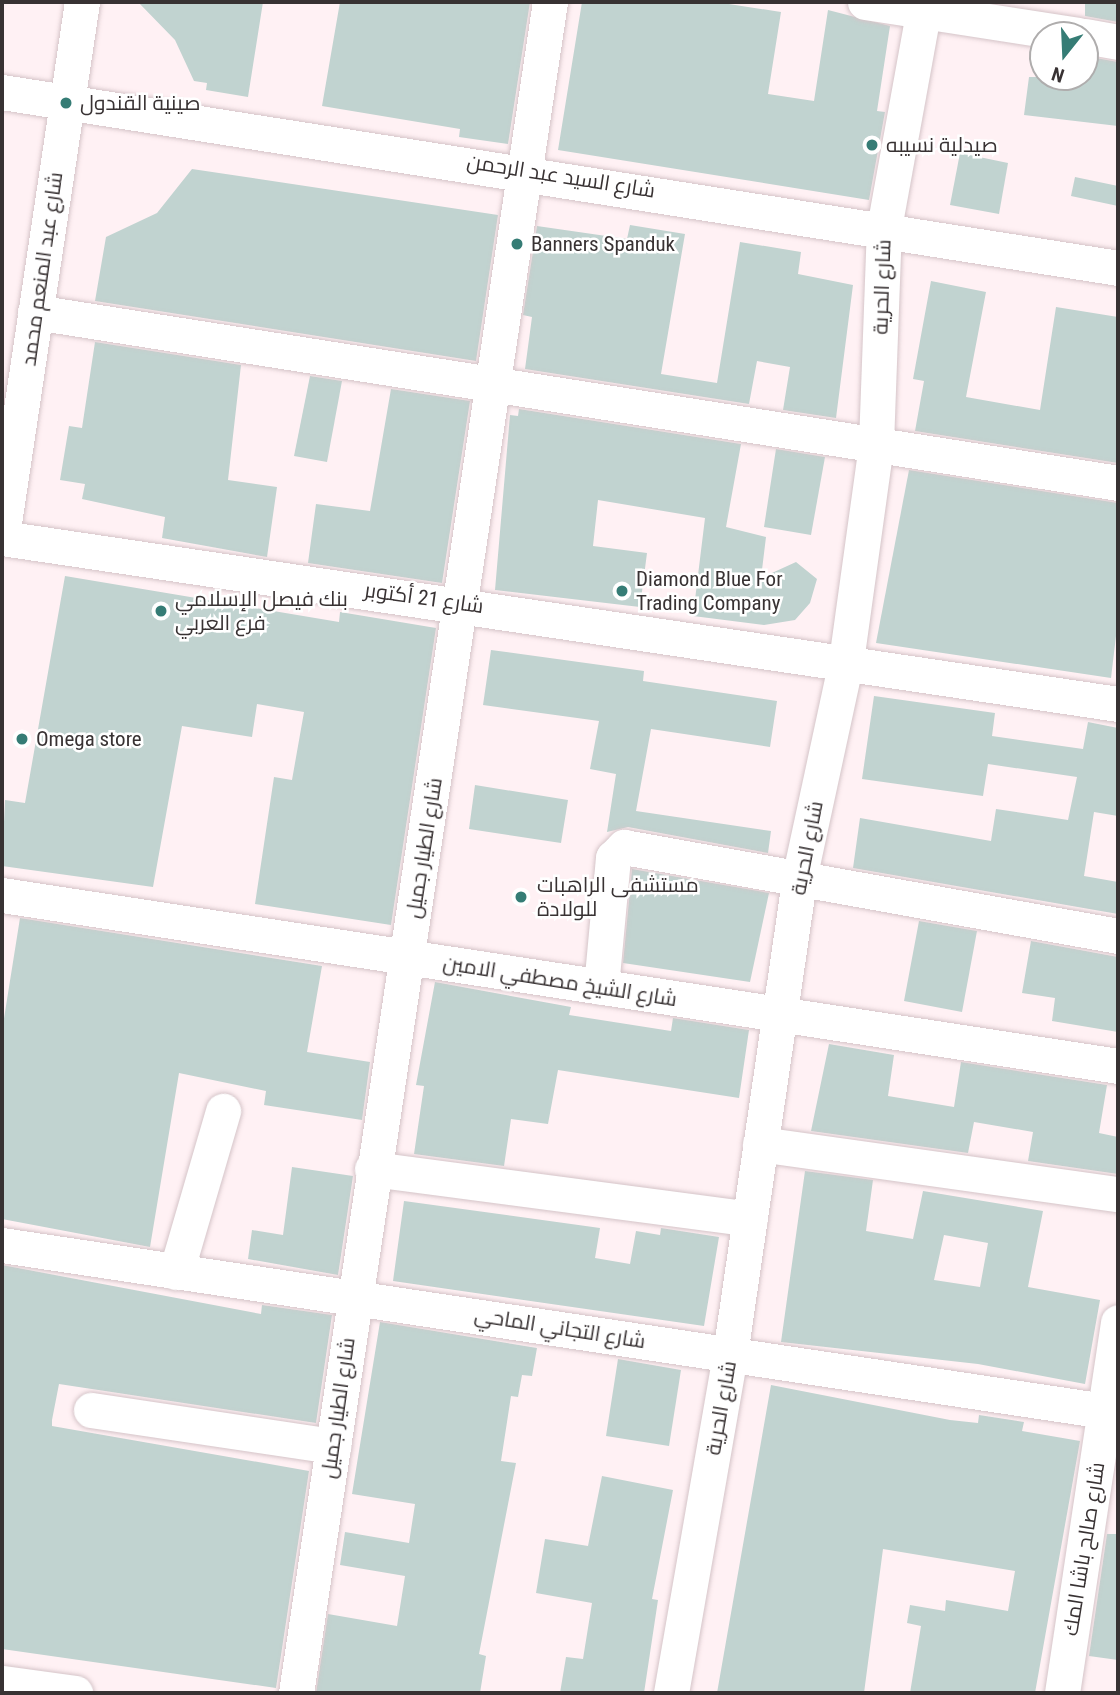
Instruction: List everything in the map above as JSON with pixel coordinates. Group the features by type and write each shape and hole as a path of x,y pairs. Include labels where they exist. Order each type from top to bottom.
{"street":[{"name":"شارع عبد المنعم محمد","path":"2,537 16,348 35,312 82,2"},
{"name":"شارع الطيار جميل","path":"296,1693 372,1169 463,603 523,170 550,2"},
{"path":"864,2 924,6 1029,26"},
{"name":"شارع الحرية","path":"671,1693 730,1354 800,874 846,662 876,444 884,228 924,6"},
{"path":"1099,39 1118,42"},
{"name":"شارع السيد عبد الرحمن","path":"2,92 523,170 1118,268"},
{"path":"35,312 494,384 586,404 876,444 1118,483"},
{"name":"شارع 21 أكتوبر","path":"2,537 463,603 1118,704"},
{"path":"601,987 616,850 800,874 1118,936"},
{"name":"شارع الشيخ مصطفي الامين","path":"2,895 1118,1066"},
{"path":"176,1272 223,1111"},
{"path":"760,1144 1118,1194"},
{"path":"372,1169 750,1219"},
{"name":"شارع التجاني الماحي","path":"2,1245 1112,1412"},
{"name":"شارع صالح باشا المك","path":"1062,1693 1112,1412 1118,1322"},
{"path":"91,1410 333,1446"},
{"path":"2,1683 75,1693"}],"building":[{"path":"138,2 263,2 248,97 206,90 207,83 194,81 175,40"},
{"path":"340,2 530,2 508,144 459,137 460,129 322,106"},
{"path":"582,2 716,2 781,12 768,94 814,101 828,10 890,26 877,111 885,112 869,200 558,150"},
{"path":"1085,2 1118,2 1118,22 1085,16"},
{"path":"1099,59 1118,62 1118,126 1024,115 1029,77 1029,91 1099,91"},
{"path":"960,153 1008,163 999,214 950,205"},
{"path":"192,169 498,215 476,361 95,301 106,237 157,213"},
{"path":"1075,177 1118,186 1118,206 1071,196"},
{"path":"630,225 685,234 661,374 717,383 740,242 801,252 798,274 853,285 836,418 783,410 790,367 757,361 749,404 525,369 532,317 523,315 537,226 627,239"},
{"path":"931,281 986,292 966,397 1040,410 1056,307 1118,317 1118,463 915,431 924,381 913,379"},
{"path":"95,342 241,365 228,480 277,487 267,557 162,538 165,517 82,499 85,484 60,480 69,426 82,428"},
{"path":"310,376 342,381 327,462 294,456"},
{"path":"391,389 470,401 442,583 308,563 316,504 370,511"},
{"path":"519,409 741,444 726,527 766,537 761,578 796,562 817,579 810,603 795,620 764,625 693,616 705,518 598,500 593,546 647,553 640,607 495,590 510,415 518,416"},
{"path":"776,449 825,457 811,535 764,527"},
{"path":"909,470 1118,503 1118,619 1111,678 876,643"},
{"path":"65,576 339,622 340,612 436,628 391,925 255,904 274,777 292,780 304,712 257,704 252,737 182,726 153,887 2,866 5,800 25,803"},
{"path":"491,650 644,671 643,681 777,701 770,747 651,729 636,811 771,831 768,853 628,827 607,832 616,774 590,769 599,721 483,705"},
{"path":"874,696 995,713 992,736 1083,749 1088,722 1118,728 1118,816 1094,812 1084,876 1118,882 1118,914 853,868 860,818 991,841 996,809 1068,820 1077,777 988,764 983,796 862,779"},
{"path":"475,785 568,800 561,843 469,829"},
{"path":"632,869 769,893 750,982 623,963"},
{"path":"20,918 322,966 307,1052 370,1062 362,1120 264,1105 266,1091 179,1073 150,1247 2,1219 2,1031"},
{"path":"919,921 977,931 962,1012 904,1001"},
{"path":"1031,941 1118,957 1118,1032 1052,1021 1055,998 1022,993"},
{"path":"435,982 571,1007 569,1015 671,1031 673,1018 749,1030 739,1098 558,1070 548,1124 511,1119 504,1166 414,1154 424,1086 416,1085"},
{"path":"829,1044 894,1055 888,1096 954,1107 961,1062 1107,1085 1099,1133 1118,1137 1118,1174 1028,1161 1033,1132 974,1122 968,1153 811,1131"},
{"path":"292,1167 353,1176 338,1275 248,1259 252,1230 283,1235"},
{"path":"805,1171 873,1180 866,1231 913,1239 923,1191 1043,1211 1028,1287 1100,1300 1085,1384 978,1364 781,1342","holes":["944,1235 988,1243 980,1287 934,1280"]},
{"path":"404,1201 600,1228 595,1258 630,1264 636,1231 660,1235 661,1228 719,1237 704,1326 393,1281"},
{"path":"2,1265 261,1314 262,1305 332,1315 316,1423 59,1384 52,1420 52,1426 309,1471 276,1688 2,1649"},
{"path":"380,1322 537,1348 532,1376 522,1375 518,1397 511,1396 501,1461 516,1463 479,1654 486,1656 480,1693 316,1693 328,1614 397,1626 405,1576 340,1565 345,1532 409,1543 415,1504 352,1494"},
{"path":"618,1359 681,1370 669,1446 606,1436"},
{"path":"771,1385 950,1420 978,1423 979,1415 1024,1422 1022,1431 1080,1441 1035,1693 910,1693 921,1626 907,1623 910,1605 945,1611 946,1600 1008,1611 1015,1571 883,1549 864,1693 717,1693"},
{"path":"602,1476 673,1490 652,1599 658,1600 644,1693 560,1693 566,1657 583,1659 592,1603 536,1593 545,1539 588,1546"},
{"path":"1107,1534 1118,1534 1118,1660 1089,1656"}],"place":[{"name":"صينية القندول","path":"66,103"},
{"name":"صيدلية نسيبه","path":"872,145"},
{"name":"Banners Spanduk","path":"517,244"},
{"name":"Diamond Blue For Trading Company","path":"622,591"},
{"name":"بنك فيصل الإسلامي فرع العربي","path":"161,611"},
{"name":"Omega store","path":"22,739"},
{"name":"مستشفى الراهبات للولادة","path":"521,897"}]}
